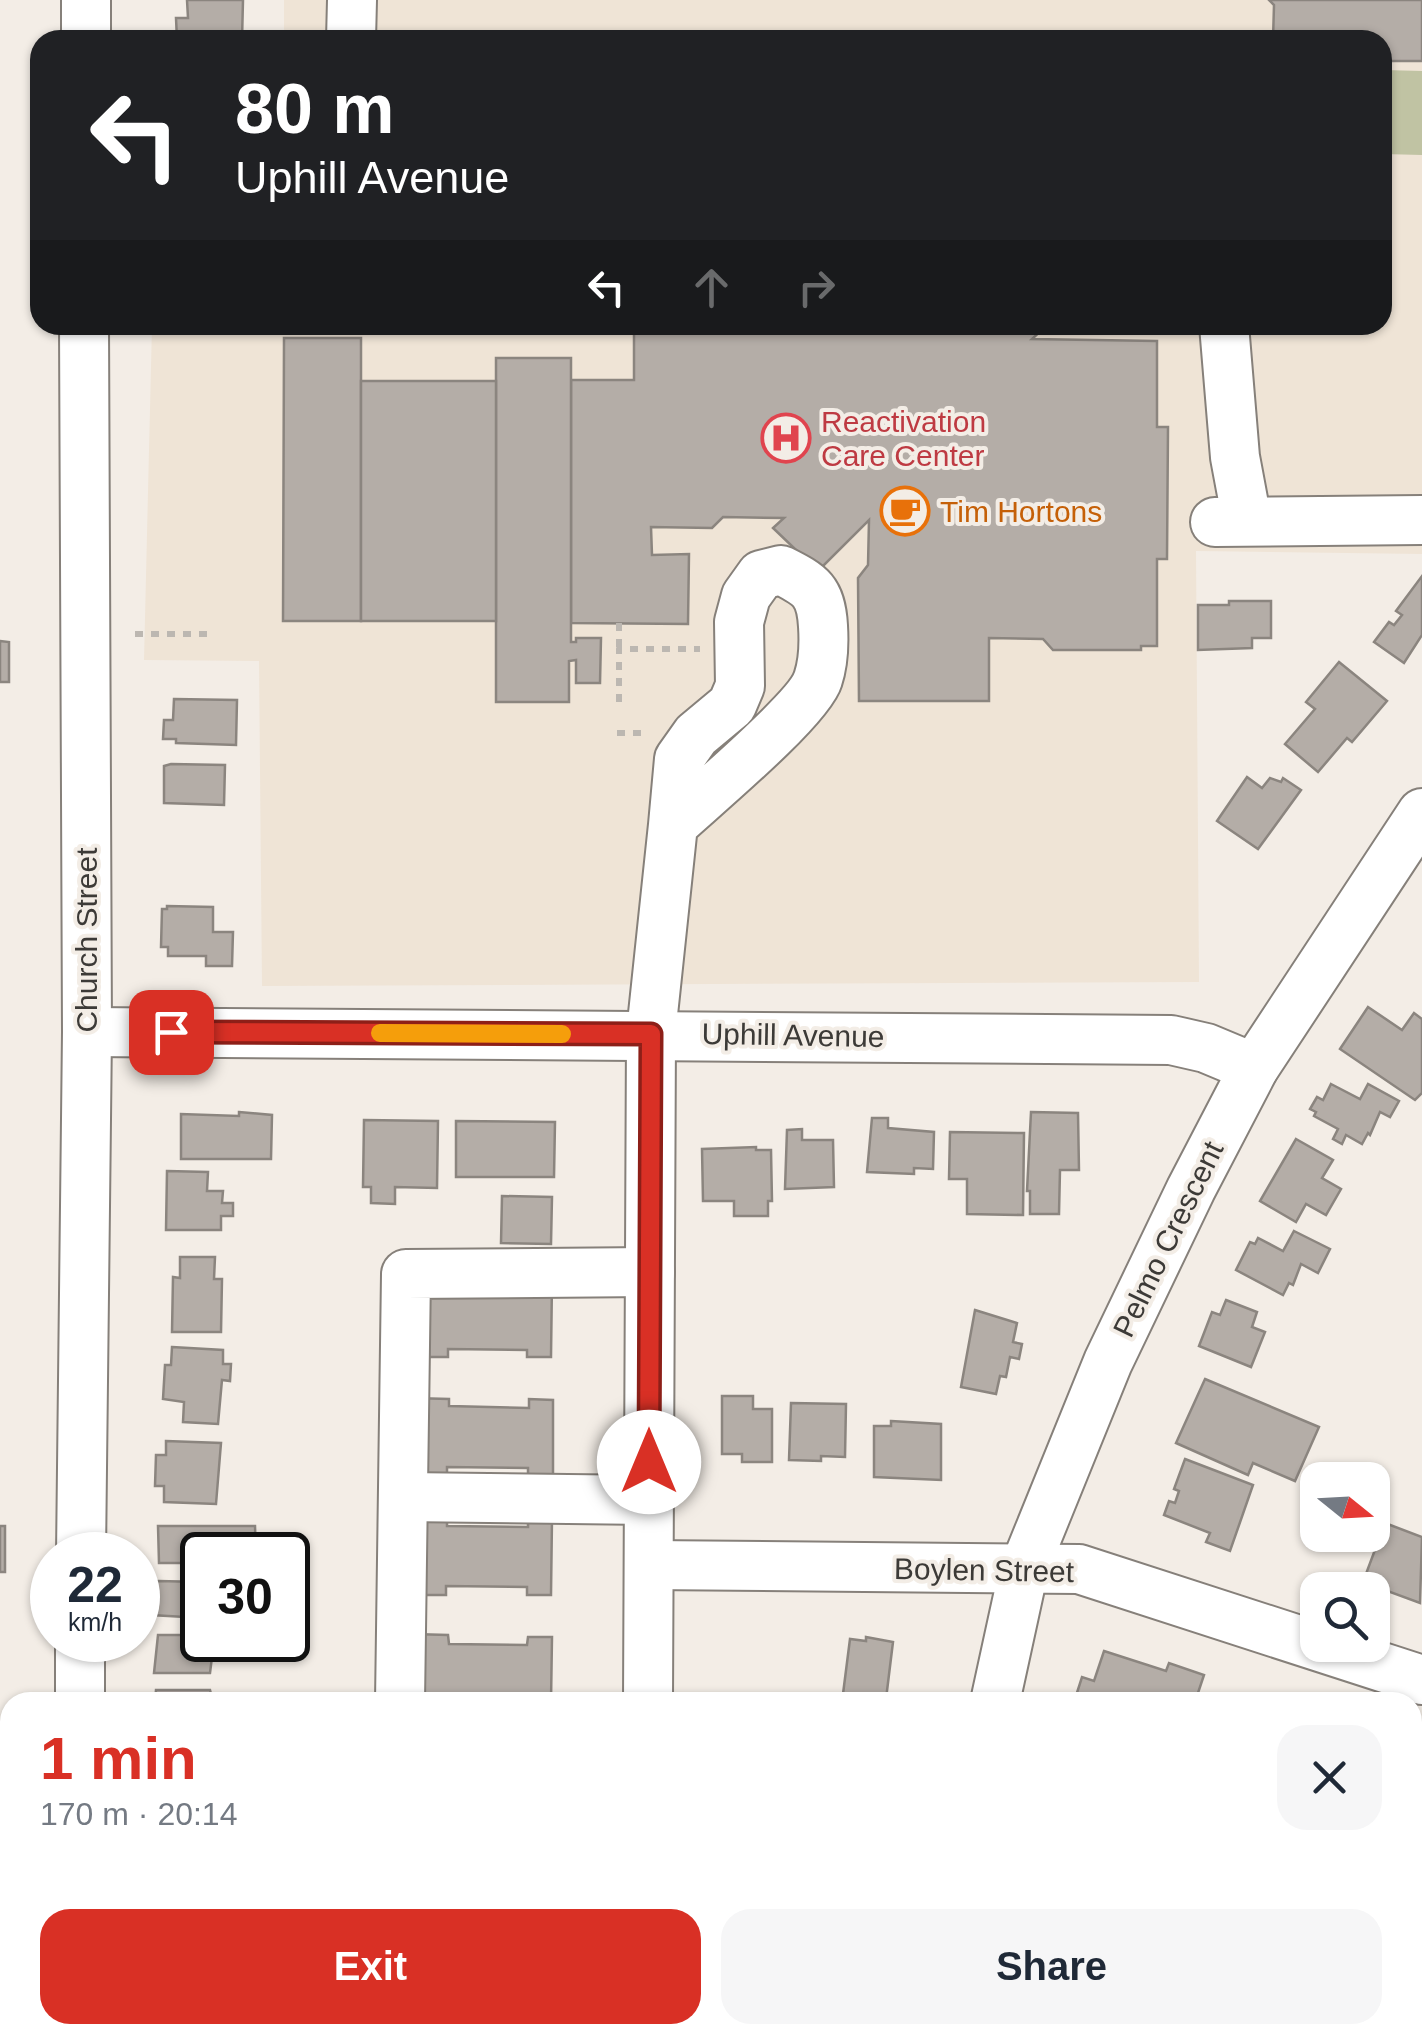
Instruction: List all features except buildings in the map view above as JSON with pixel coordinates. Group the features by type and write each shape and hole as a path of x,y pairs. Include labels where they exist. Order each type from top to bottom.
{"street":[{"path":"86,0 86,30"},
{"path":"351,30 352,0"},
{"name":"Church Street","path":"81,1532 87,1032 84,335"},
{"path":"1225,335 1235,457 1231,521 1422,520"},
{"path":"648,1692 651,1034 672,825 679,759 696,735 732,705 740,686 740,622 746,596 761,575 781,570 806,582 821,601 824,636 818,681 798,709 672,825"},
{"name":"Pelmo Crescent","path":"997,1692 1024,1569 1108,1362 1191,1189 1254,1068 1422,812"},
{"name":"Uphill Avenue","path":"87,1032 1171,1040 1206,1048 1254,1068"},
{"path":"400,1692 406,1274 650,1272"},
{"path":"403,1497 649,1500"},
{"name":"Boylen Street","path":"648,1565 1079,1569 1422,1680"},
{"path":"80,1662 80,1692"}],"path":[{"path":"619,623 619,702"},
{"path":"135,634 213,634"},
{"path":"620,649 712,648"},
{"path":"617,733 648,734"}],"shaded area":[{"name":"Reactivation Care Center","path":"284,0 1422,0 1422,554 1196,551 1199,982 262,986 259,661 144,660 152,335 1392,335 1392,30 284,30"}],"green space":[{"path":"1392,70 1422,71 1422,155 1392,154"}],"slow traffic":[{"path":"380,1033 562,1034"}],"place":[{"name":"Reactivation Care Center","path":"786,438"},
{"name":"Tim Hortons","path":"905,511"}],"route":[{"path":"171,1032 651,1034 649,1462"}]}
